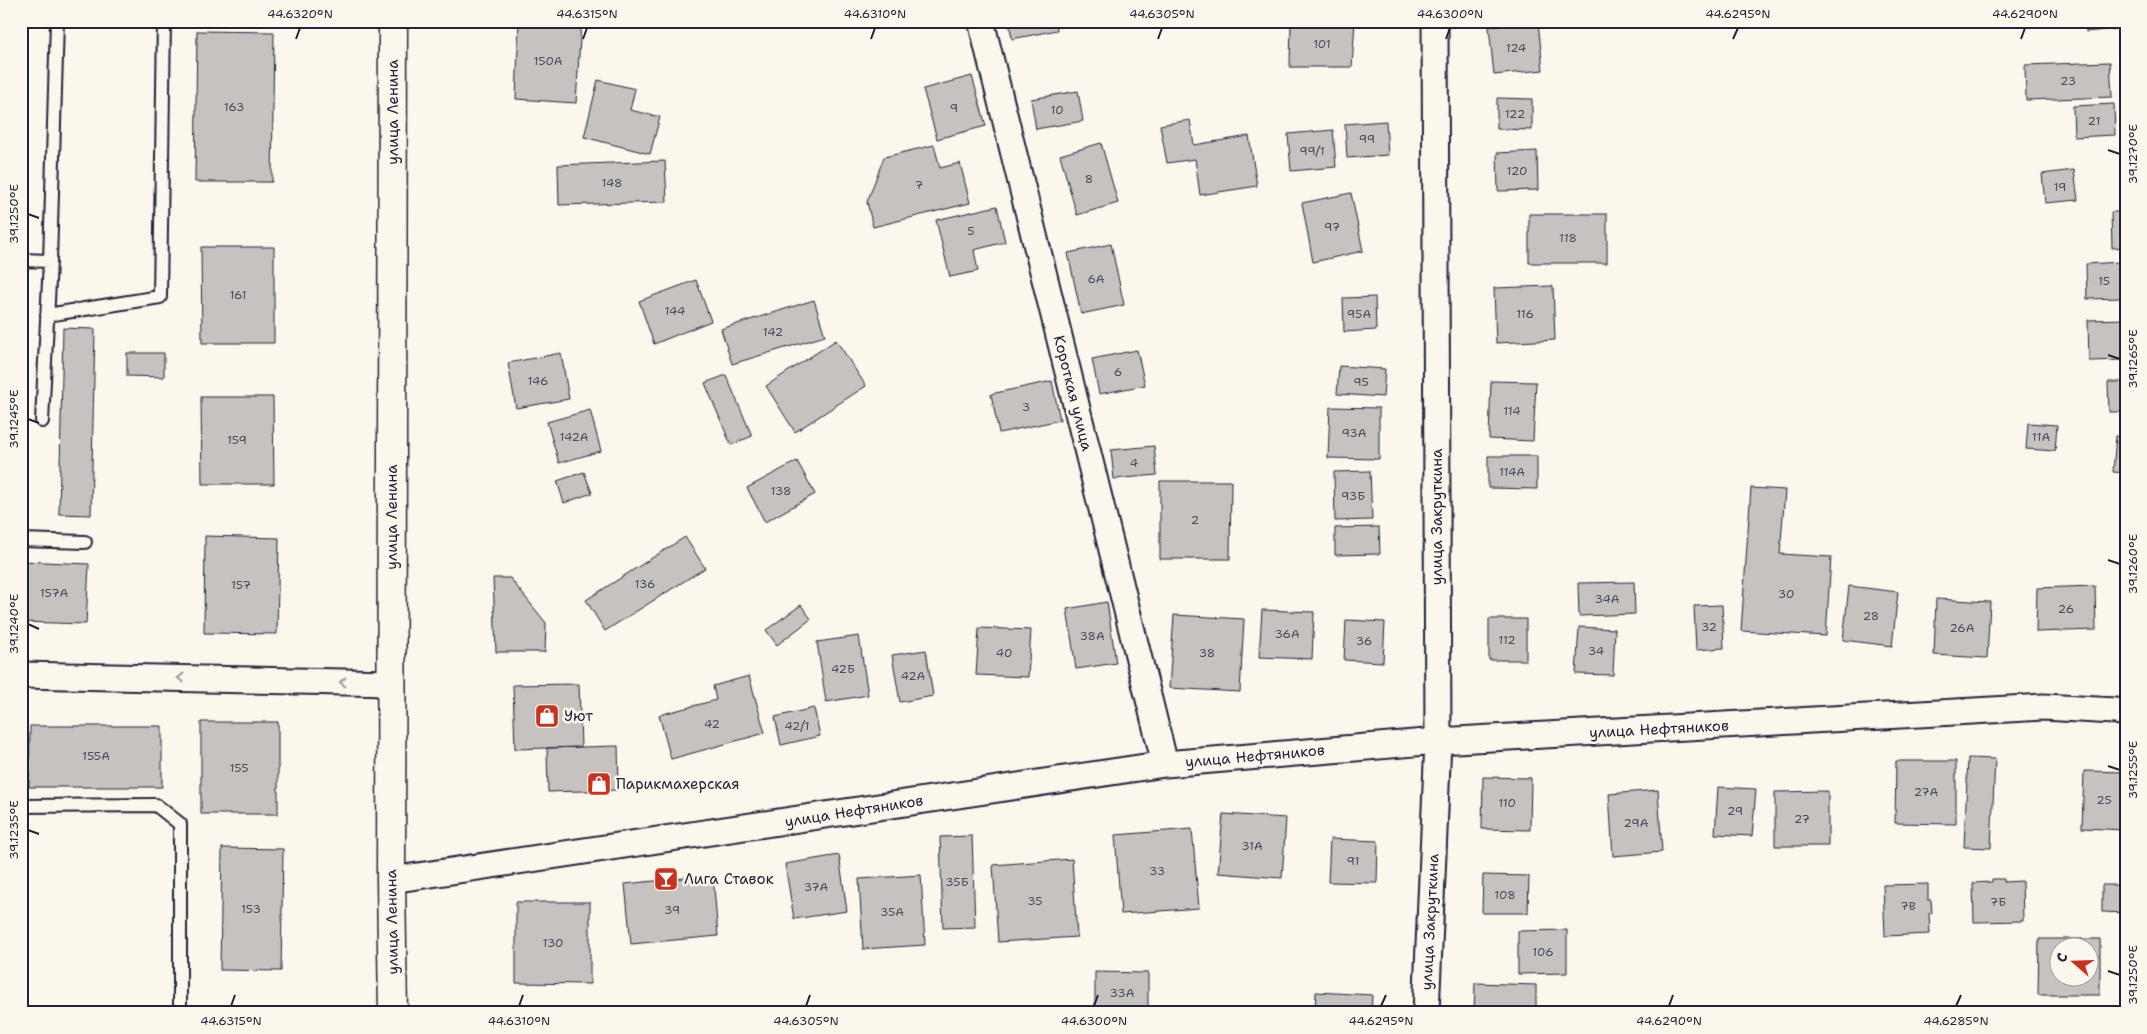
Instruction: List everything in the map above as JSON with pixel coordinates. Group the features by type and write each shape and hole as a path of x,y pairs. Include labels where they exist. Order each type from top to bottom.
{"street":[{"name":"улица Ленина","path":"393,1013 394,21"},
{"name":"Короткая улица","path":"981,21 1165,764"},
{"name":"улица Закруткина","path":"1426,1013 1438,741 1435,21"},
{"path":"21,675 392,683"},
{"name":"улица Нефтяников","path":"392,880 1165,764 1438,741 2044,707 2126,713"}],"lane":[{"path":"42,421 50,261 57,21"},
{"path":"47,315 160,297 164,21"},
{"path":"21,260 50,261"},
{"path":"21,540 85,542"},
{"path":"21,806 156,805 180,824 180,1013"}],"building":[{"path":"519,21 581,23 576,103 516,99"},
{"path":"1009,21 1056,21 1057,30 1012,39"},
{"path":"1291,21 1355,21 1352,67 1290,67"},
{"path":"2085,21 2126,21 2126,28 2086,32"},
{"path":"1538,22 1543,70 1494,75 1489,27"},
{"path":"197,31 274,32 272,182 195,182"},
{"path":"2110,62 2112,97 2026,100 2025,65"},
{"path":"972,76 986,126 937,139 923,89"},
{"path":"598,80 635,89 630,110 660,117 650,154 584,137"},
{"path":"1078,91 1083,121 1036,129 1031,99"},
{"path":"1497,98 1532,99 1532,130 1497,129"},
{"path":"2114,104 2115,135 2074,137 2073,106"},
{"path":"1190,120 1194,145 1249,136 1257,186 1200,195 1195,159 1167,163 1160,125"},
{"path":"1386,121 1388,155 1347,158 1345,124"},
{"path":"1333,130 1336,167 1291,171 1288,134"},
{"path":"1101,143 1118,203 1077,215 1060,155"},
{"path":"934,145 940,168 960,163 970,203 873,227 867,202 884,157"},
{"path":"1537,151 1538,190 1498,191 1497,153"},
{"path":"665,161 667,202 559,205 558,165"},
{"path":"2074,170 2078,200 2045,203 2042,174"},
{"path":"1351,193 1363,251 1313,262 1302,203"},
{"path":"997,206 1005,242 974,250 978,271 950,277 936,220"},
{"path":"2111,212 2126,212 2126,247 2112,248"},
{"path":"1529,214 1607,214 1607,263 1529,263"},
{"path":"1111,244 1124,305 1081,314 1068,253"},
{"path":"201,247 274,247 274,343 202,343"},
{"path":"2121,262 2122,298 2087,299 2086,264"},
{"path":"22,266 22,331 21,331"},
{"path":"696,280 711,321 654,344 639,301"},
{"path":"1553,286 1555,340 1496,343 1494,288"},
{"path":"1375,297 1376,330 1344,332 1343,298"},
{"path":"814,300 825,336 732,364 721,329"},
{"path":"2126,319 2126,360 2089,361 2088,320"},
{"path":"63,328 95,329 91,515 59,514"},
{"path":"836,340 866,386 795,432 766,386"},
{"path":"1137,350 1145,385 1099,394 1092,359"},
{"path":"127,353 164,353 164,377 127,376"},
{"path":"561,353 569,399 516,408 508,363"},
{"path":"1339,366 1385,369 1383,397 1337,394"},
{"path":"726,375 752,436 731,445 705,383"},
{"path":"1052,381 1060,420 999,433 991,394"},
{"path":"1491,381 1536,382 1533,441 1489,439"},
{"path":"2108,382 2126,382 2126,412 2109,412"},
{"path":"201,397 273,397 274,484 202,484"},
{"path":"1330,407 1379,408 1379,459 1328,458"},
{"path":"590,410 601,451 559,463 547,422"},
{"path":"2028,423 2057,425 2055,451 2026,449"},
{"path":"2116,436 2126,437 2126,473 2113,472"},
{"path":"1154,446 1157,475 1114,479 1111,450"},
{"path":"1488,456 1537,456 1537,489 1488,488"},
{"path":"797,461 815,494 765,522 747,488"},
{"path":"1370,471 1372,520 1335,521 1334,472"},
{"path":"584,472 592,493 564,503 557,481"},
{"path":"1160,481 1231,481 1230,559 1160,559"},
{"path":"1751,488 1785,490 1780,554 1831,557 1826,636 1741,631"},
{"path":"1379,527 1380,554 1335,555 1335,528"},
{"path":"205,536 279,538 277,634 204,633"},
{"path":"685,537 705,568 605,631 586,600"},
{"path":"21,561 89,564 86,624 21,622"},
{"path":"493,578 510,578 546,623 545,652 496,652"},
{"path":"1634,582 1635,614 1579,616 1578,583"},
{"path":"1849,586 1898,592 1892,646 1843,640"},
{"path":"2095,586 2096,630 2036,632 2037,588"},
{"path":"1936,599 1990,602 1987,658 1934,655"},
{"path":"1107,602 1116,663 1076,669 1067,609"},
{"path":"801,605 811,619 777,645 766,630"},
{"path":"1722,605 1724,648 1696,650 1694,606"},
{"path":"1262,610 1314,612 1312,659 1259,657"},
{"path":"1174,615 1244,619 1240,692 1169,688"},
{"path":"1489,619 1526,619 1526,660 1489,660"},
{"path":"1346,620 1385,622 1383,662 1344,660"},
{"path":"1579,627 1615,629 1613,675 1576,674"},
{"path":"979,628 1031,630 1028,677 976,675"},
{"path":"859,636 868,695 826,702 817,642"},
{"path":"926,650 933,696 900,702 892,655"},
{"path":"749,676 765,733 671,759 659,715 716,700 713,686"},
{"name":"Уют","path":"579,684 581,747 515,749 513,685"},
{"path":"814,708 820,736 781,745 775,717"},
{"path":"201,722 278,722 278,814 201,814"},
{"path":"30,726 162,726 162,787 29,787"},
{"path":"618,746 619,790 548,792 547,748"},
{"path":"1968,758 1995,759 1991,848 1964,847"},
{"path":"1896,761 1956,761 1956,824 1895,823"},
{"path":"2084,771 2126,772 2126,830 2082,828"},
{"path":"1483,777 1531,778 1530,830 1482,829"},
{"path":"1718,787 1756,789 1752,836 1715,834"},
{"path":"1658,790 1662,852 1613,856 1609,794"},
{"path":"1828,791 1828,846 1775,846 1775,792"},
{"path":"1223,814 1286,818 1282,878 1218,873"},
{"path":"1192,829 1199,908 1121,914 1115,835"},
{"path":"972,836 975,927 943,928 940,837"},
{"path":"1330,839 1378,841 1377,883 1328,882"},
{"path":"222,848 283,849 281,971 220,970"},
{"path":"839,855 847,911 794,919 785,864"},
{"path":"1072,859 1077,937 998,942 993,865"},
{"path":"713,875 718,936 631,944 625,884"},
{"path":"921,875 925,945 863,949 859,879"},
{"path":"1483,875 1529,876 1528,913 1482,913"},
{"path":"1992,879 2004,879 2004,882 2022,881 2023,921 1974,922 1973,883 1992,882"},
{"path":"1928,884 1928,900 1931,900 1932,913 1929,913 1930,934 1885,936 1883,885"},
{"path":"2102,885 2126,885 2126,913 2102,912"},
{"path":"516,902 590,902 590,984 516,983"},
{"path":"1567,930 1567,973 1518,974 1518,931"},
{"path":"2039,939 2050,939 2050,986 2100,986 2100,995 2038,995"},
{"path":"1095,972 1148,973 1148,1013 1095,1013"},
{"path":"1475,983 1536,985 1536,1013 1474,1013"},
{"path":"1316,992 1372,995 1371,1013 1315,1013"},
{"path":"276,1010 276,1013 196,1013 196,1012"}],"place":[{"name":"Уют","path":"547,716"},
{"name":"Парикмахерская","path":"599,784"},
{"name":"Лига Ставок","path":"666,879"}]}
